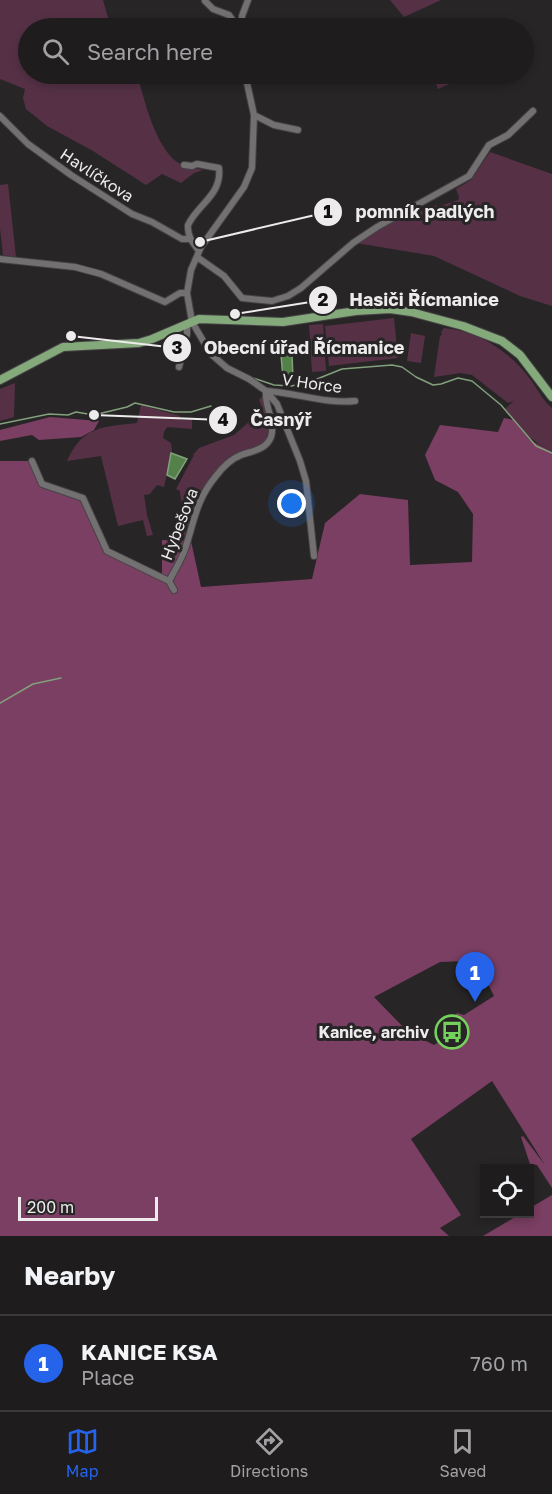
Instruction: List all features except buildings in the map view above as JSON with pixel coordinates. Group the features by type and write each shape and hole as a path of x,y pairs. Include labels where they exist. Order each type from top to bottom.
{"main road":[{"path":"0,380 63,347 139,343 207,318 283,322 369,309 390,309 411,312 475,329 502,341 520,355 552,397"}],"street":[{"path":"242,18 248,0"},
{"path":"205,1 213,9 225,12 232,18"},
{"path":"179,367 189,323 187,293 191,270 198,254 249,178 254,158 254,115 247,84"},
{"path":"184,165 212,165 219,168 220,172 219,182 212,196 190,220 187,231 198,254 224,276 242,298 272,301 288,296 301,288 353,243 377,226 469,176 489,145 508,135 533,111"},
{"path":"254,115 273,125 298,130"},
{"name":"Havlíčkova","path":"0,116 28,144 71,175 132,214 182,238 190,239"},
{"path":"0,259 75,267 135,287 165,302 180,293 187,293"},
{"path":"189,323 219,362 273,396 303,471 314,556"},
{"name":"V Horce","path":"266,392 291,393 318,400 355,401"},
{"name":"Hybešova","path":"174,590 170,581 184,552 195,512 205,490 230,462 261,449 271,436 272,424 266,392"},
{"path":"32,461 42,484 83,498 107,551 170,581"}],"shaded area":[{"path":"0,0 103,0 108,18 18,18 18,84 140,84 151,121 169,155 186,166 203,170 194,173 181,183 162,174 146,185 93,151 47,126 26,109 23,98 25,89 0,79"},
{"path":"390,0 441,0 404,17"},
{"path":"436,84 449,84 438,89"},
{"path":"490,152 552,174 552,306 520,296 434,256 356,243 405,214 414,216 427,205 440,206 458,200 456,189 471,180"},
{"path":"8,184 16,257 3,255 0,228 0,185"},
{"path":"394,318 398,358 329,366 325,326"},
{"path":"323,324 326,371 312,372 309,325"},
{"path":"444,328 481,338 503,351 522,369 545,402 552,408 552,452 526,434 515,423 505,409 514,401 508,403 472,375 461,373 434,377 440,336"},
{"path":"411,333 425,336 421,363 407,361"},
{"path":"281,355 292,355 293,378 283,378"},
{"path":"15,383 14,417 0,421 0,389"},
{"path":"262,396 269,424 265,441 213,475 200,493 184,537 180,491 176,489 194,455 192,454 199,448 234,435 250,421 253,424 261,423 264,414 259,400"},
{"path":"141,405 180,416 180,420 192,419 192,429 167,427 164,432 163,438 171,443 172,450 164,487 157,485 150,494 144,495 153,535 147,536 143,520 118,526 101,456 67,461 80,441 95,430 137,423"},
{"path":"50,417 99,421 94,430 81,437 39,440 32,435 0,441 0,430"},
{"path":"504,418 513,420 530,440 552,452 552,1188 537,1165 530,1164 521,1137 523,1136 545,1165 492,1081 411,1139 461,1215 440,1228 449,1236 0,1236 0,461 31,461 40,485 80,499 107,554 162,577 162,540 191,541 201,587 312,579 325,523 360,494 408,500 410,565 472,562 473,514 458,492 435,480 425,455 440,425 498,432","holes":["466,961 481,970 494,996 464,1015 457,1013 451,1020 455,1029 453,1033 434,1045 408,1032 374,997 440,962"]},
{"path":"171,453 187,459 175,479 167,475"},
{"path":"552,1195 552,1236 483,1236 513,1218 534,1218 534,1206"}],"waterway":[{"path":"253,378 274,385 291,386 307,383 342,369 392,365 402,367 433,385 458,378 472,381 501,405 536,446 552,453"},
{"path":"0,424 49,414 68,415 76,412 94,415 135,403 174,412 191,412 211,406"},
{"path":"0,703 33,684 61,678"}],"place":[{"name":"pomník padlých","path":"200,242"},
{"name":"Hasiči Řícmanice","path":"235,314"},
{"name":"Obecní úřad Řícmanice","path":"71,336"},
{"name":"Časnýř","path":"94,415"},
{"name":"KANICE KSA","path":"475,1002"},
{"name":"Kanice, archiv","path":"452,1032"}]}
